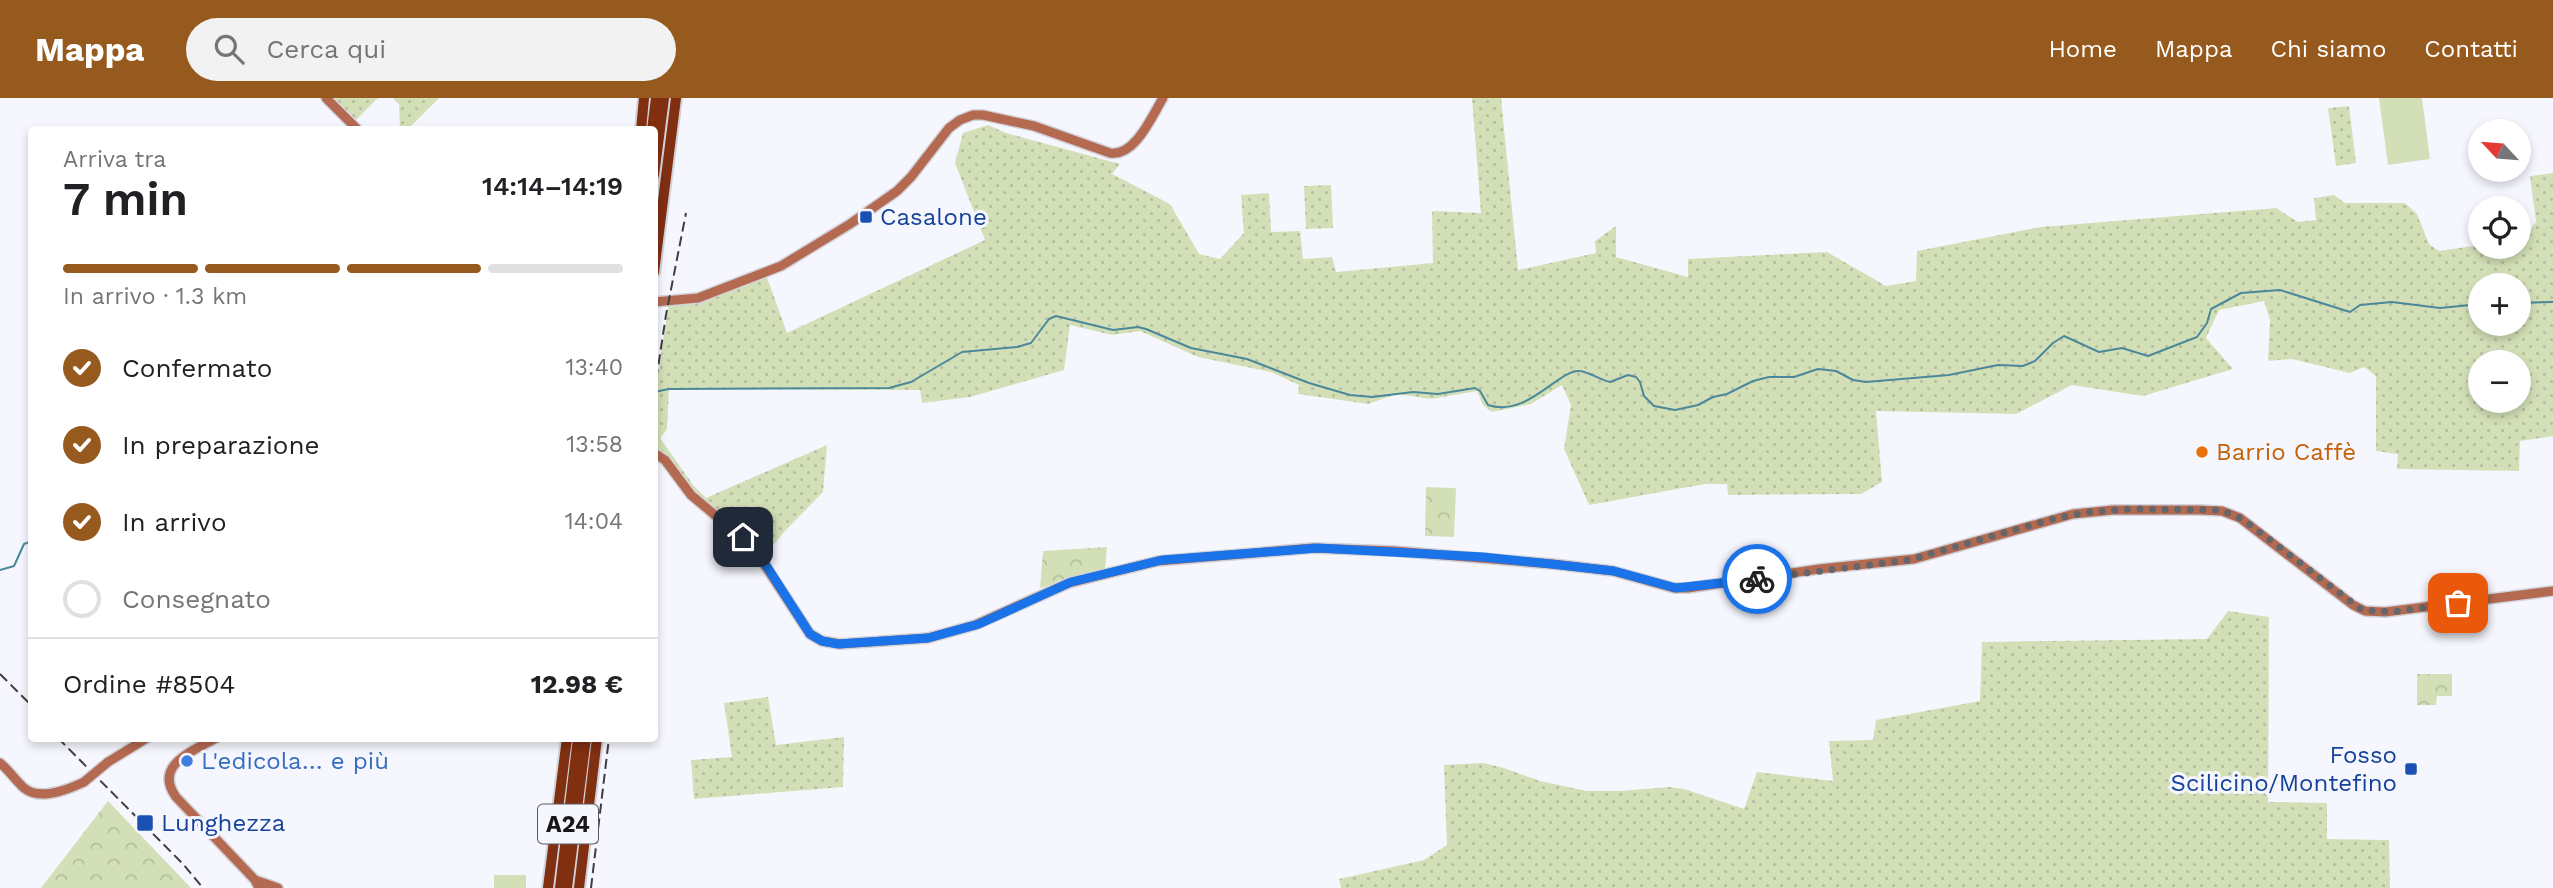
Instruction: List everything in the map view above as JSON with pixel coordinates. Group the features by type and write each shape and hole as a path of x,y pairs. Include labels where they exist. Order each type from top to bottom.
{"highway":[{"path":"640,126 644,98"},
{"path":"652,126 656,98"},
{"path":"658,144 664,98"},
{"path":"658,242 676,98"},
{"path":"569,742 579,761 579,888"},
{"name":"A24","path":"568,888 579,761 578,742"},
{"name":"A24","path":"560,888 579,761 585,742"},
{"path":"548,888 579,761 594,742"}],"street":[{"path":"326,98 354,126"},
{"path":"658,302 698,298 793,260 897,191 947,130 965,117 983,115 1022,124 1110,153 1119,153 1131,146 1163,98"},
{"path":"658,456 665,460 691,495 753,547 810,634 822,641 838,644 919,639 963,629 1069,583 1176,558 1318,548 1363,549 1601,569 1674,588 1692,588 1813,570 1909,560 2060,517 2131,509 2218,510 2234,515 2270,539 2353,605 2369,612 2391,612 2553,591"},
{"path":"0,763 25,788 37,794 51,793 84,782 108,762 140,742"},
{"path":"198,743 174,765 169,774 169,785 176,797 257,884 287,888"}],"green space":[{"path":"334,98 378,98 356,120"},
{"path":"393,98 439,98 411,126 400,126 399,104"},
{"path":"1472,98 1501,98 1518,270 1596,253 1595,241 1616,226 1616,257 1688,277 1688,259 1827,252 1886,286 1916,281 1917,251 2041,227 2276,208 2298,222 2316,220 2314,198 2334,195 2345,203 2405,203 2417,214 2429,244 2439,251 2468,247 2468,259 2531,259 2531,229 2536,222 2531,176 2553,173 2553,436 2520,441 2519,471 2397,469 2398,454 2376,451 2376,376 2364,367 2350,373 2292,359 2268,361 2270,320 2264,301 2219,310 2206,338 2233,369 2143,396 2072,385 2016,414 1876,411 1882,482 1861,494 1728,495 1727,484 1705,484 1589,505 1564,449 1571,405 1562,385 1531,404 1492,412 1483,405 1477,391 1431,399 1397,394 1368,404 1298,394 1299,385 1271,372 1198,357 1140,331 1112,335 1070,325 1064,370 970,397 922,403 920,390 669,389 667,429 660,438 694,486 706,498 827,445 823,492 762,559 691,495 658,456 658,375 669,302 765,272 787,333 985,240 955,163 963,133 988,125 1006,133 1120,164 1112,174 1170,204 1199,254 1220,259 1244,233 1241,195 1269,193 1271,232 1300,231 1303,259 1332,257 1336,272 1433,263 1432,211 1481,213"},
{"path":"2379,98 2422,98 2430,159 2388,165"},
{"path":"2349,106 2356,163 2336,166 2328,108"},
{"path":"1331,185 1333,228 1306,229 1304,186"},
{"path":"1426,487 1456,488 1454,537 1425,536"},
{"path":"1107,547 1105,569 1040,588 1043,551"},
{"path":"2228,611 2269,617 2268,802 2327,803 2327,839 2389,840 2390,888 1341,888 1339,879 1424,860 1447,845 1444,765 1483,763 1540,781 1587,791 1670,787 1684,789 1744,809 1757,772 1833,781 1829,741 1873,740 1876,720 1980,701 1982,642 2207,639"},
{"path":"2417,674 2452,674 2452,696 2437,696 2436,705 2417,705"},
{"path":"768,697 776,745 844,737 843,787 694,799 691,760 732,757 724,703"},
{"path":"108,801 191,888 41,888"},
{"path":"494,875 526,875 526,888 494,888"}],"waterway":[{"path":"658,391 889,388 911,382 962,352 1017,347 1031,343 1049,319 1056,316 1113,330 1138,327 1146,329 1191,348 1247,359 1309,383 1350,395 1372,397 1413,392 1438,394 1475,388 1480,391 1488,405 1502,407 1528,400 1561,378 1579,371 1610,382 1628,375 1636,377 1644,396 1654,406 1675,410 1698,405 1753,381 1769,377 1794,377 1818,369 1836,371 1853,380 1866,382 1949,375 1998,365 2023,366 2035,361 2064,336 2099,352 2122,348 2148,356 2197,337 2207,323 2211,309 2241,293 2280,290 2350,312 2360,305 2392,302 2440,308 2468,305"},
{"path":"2531,303 2553,302"},
{"path":"0,570 14,566 24,544 28,542"}],"railway":[{"path":"658,368 686,213"},
{"path":"0,674 28,702"},
{"path":"62,742 183,864 203,888"},
{"path":"591,888 609,742"}],"way so far":[{"path":"1757,579 1914,559 2078,514 2131,509 2218,510 2245,521 2362,610 2391,612 2458,603"}],"place":[{"name":"Casalone","path":"866,217"},
{"name":"Barrio Caffè","path":"2202,452"},
{"name":"L'edicola… e più","path":"187,761"},
{"name":"Fosso Scilicino/Montefino","path":"2411,769"},
{"name":"Lunghezza","path":"145,823"}],"route":[{"path":"743,537 762,559 810,634 822,641 838,644 942,635 982,622 1074,581 1162,560 1222,554 1332,548 1483,557 1609,570 1676,588 1757,579"}]}
